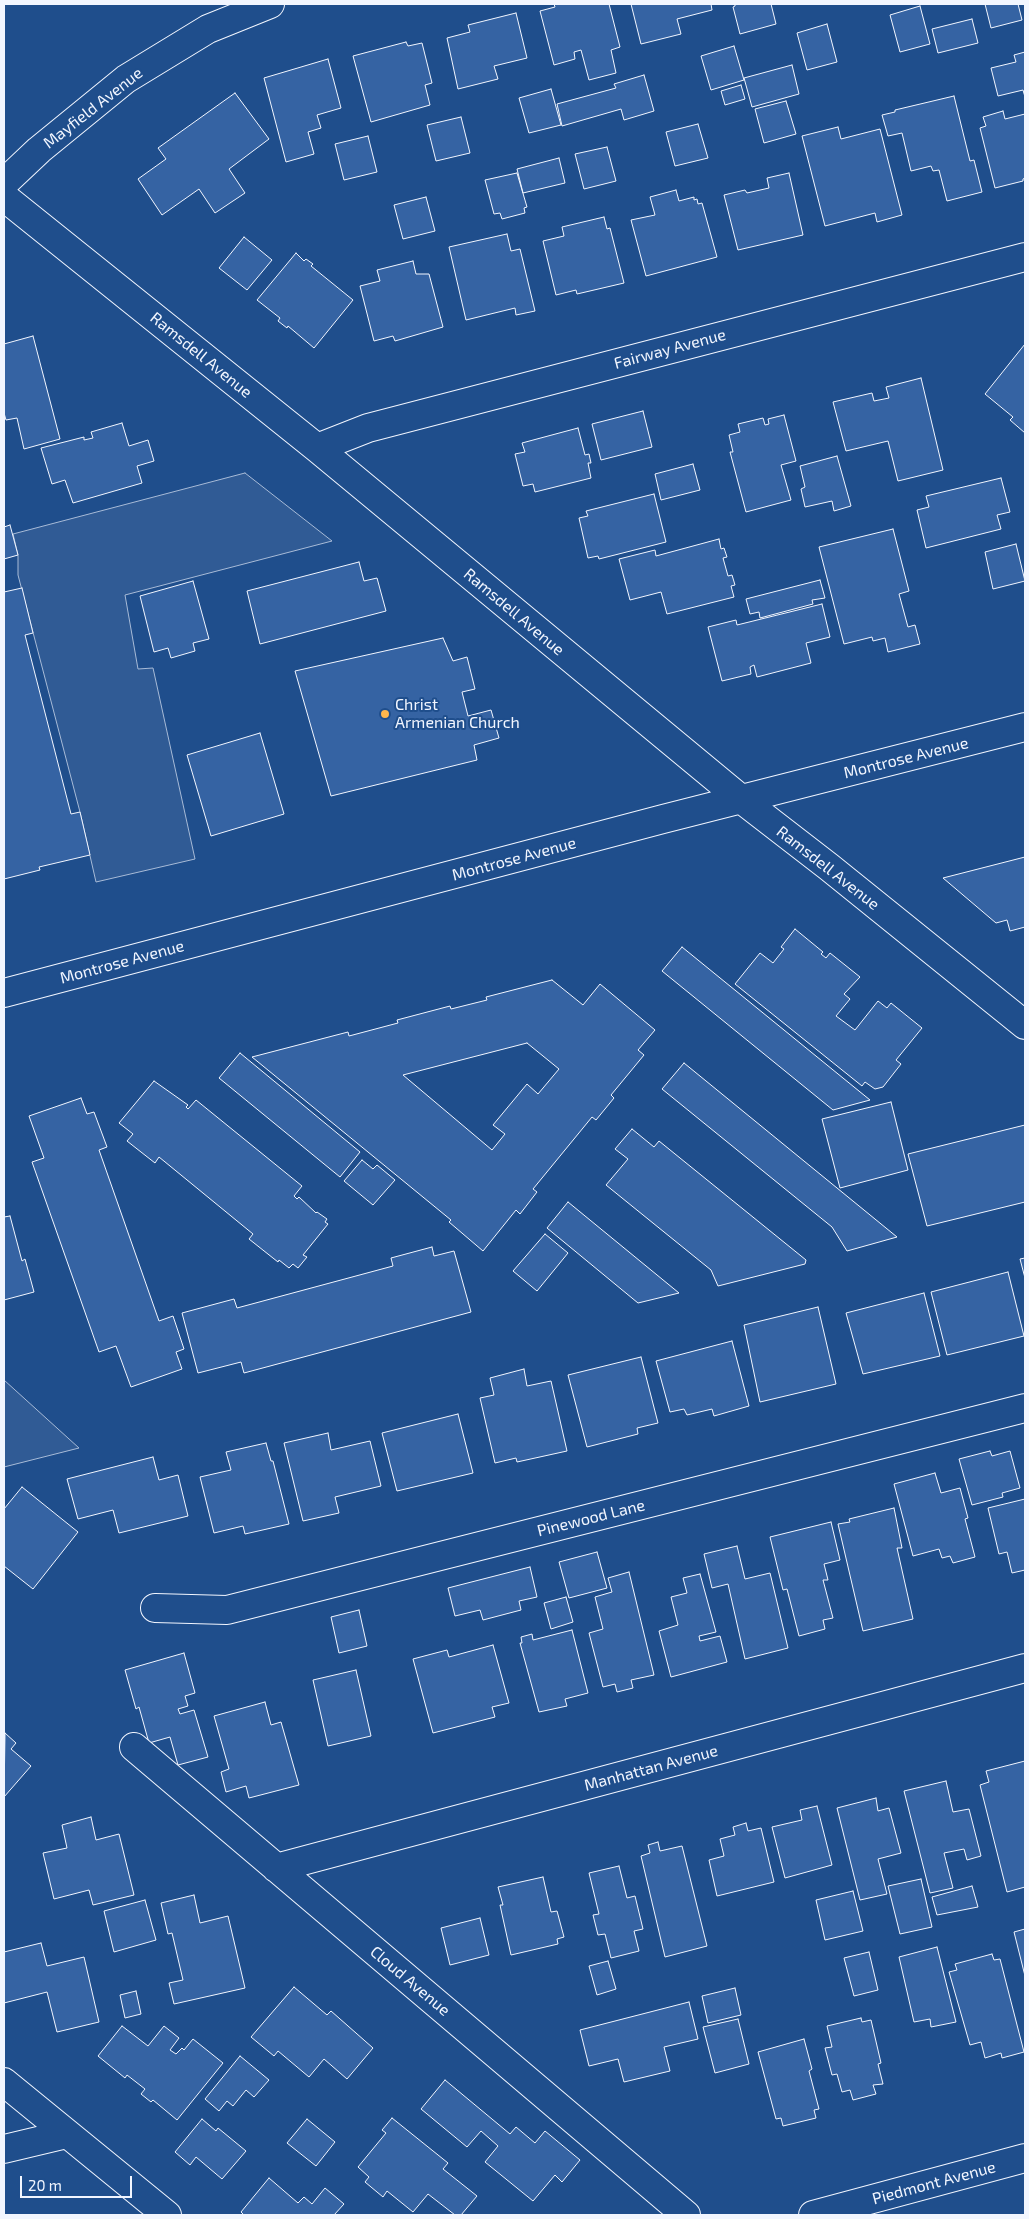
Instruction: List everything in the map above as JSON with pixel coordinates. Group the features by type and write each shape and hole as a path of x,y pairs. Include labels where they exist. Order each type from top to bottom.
{"street":[{"name":"Mayfield Avenue","path":"4,184 39,150 126,79 208,29 270,4"},
{"name":"Ramsdell Avenue","path":"4,197 317,448 741,799 829,867 1025,1025"},
{"name":"Fairway Avenue","path":"317,448 368,428 1025,257"},
{"name":"Montrose Avenue","path":"4,993 741,799 1025,727"},
{"name":"Pinewood Lane","path":"155,1608 227,1610 1025,1408"},
{"name":"Manhattan Avenue","path":"276,1868 1025,1668"},
{"name":"Cloud Avenue","path":"134,1747 686,2215"},
{"path":"4,2082 167,2215"},
{"path":"4,2149 67,2134"},
{"name":"Piedmont Avenue","path":"813,2215 1025,2158"}],"shaded area":[{"path":"245,473 332,541 125,595 138,669 153,668 195,859 96,882 80,812 18,575 18,555 13,534"},
{"path":"4,1380 79,1448 4,1467"}],"building":[{"path":"554,4 609,4 620,47 611,50 616,73 589,80 581,50 574,52 575,59 554,65 540,11 555,7"},
{"path":"631,4 711,4 712,10 677,19 681,34 641,44"},
{"path":"735,4 771,4 776,24 740,34 733,7"},
{"path":"985,4 1018,4 1022,20 991,28"},
{"path":"920,6 930,44 900,52 890,15"},
{"path":"516,13 527,58 494,66 498,79 458,89 447,38 470,32 468,25"},
{"path":"972,19 978,43 938,53 932,29"},
{"path":"827,24 837,62 807,70 797,33"},
{"path":"406,42 408,46 422,43 432,83 425,85 430,105 371,122 353,56"},
{"path":"734,46 744,80 711,90 701,56"},
{"path":"1025,52 1025,97 1023,90 998,96 991,68 1016,62 1014,55"},
{"path":"328,59 341,108 317,115 321,128 308,132 314,154 286,162 264,78"},
{"path":"792,65 799,94 752,107 744,78"},
{"path":"644,75 654,111 624,120 621,109 562,126 557,104 616,88 614,84"},
{"path":"741,85 745,99 725,105 721,91"},
{"path":"551,89 561,125 529,133 519,98"},
{"path":"235,93 269,139 229,169 245,193 215,213 199,189 162,215 138,179 166,159 158,148"},
{"path":"954,96 970,161 974,160 982,192 947,201 939,170 933,171 931,166 911,171 902,133 888,136 882,115 895,112 895,110"},
{"path":"786,101 796,134 764,143 755,109"},
{"path":"1003,111 1005,119 1025,114 1025,178 1023,181 995,188 980,128 986,126 983,117"},
{"path":"461,117 470,153 436,161 427,125"},
{"path":"698,124 708,158 675,166 666,132"},
{"path":"838,127 841,139 880,129 902,215 877,222 875,213 825,226 802,136"},
{"path":"368,136 377,172 344,180 335,144"},
{"path":"607,147 616,181 584,189 575,154"},
{"path":"559,158 565,183 523,193 517,169"},
{"path":"517,173 527,207 524,208 525,213 502,219 500,213 494,214 485,180"},
{"path":"789,173 803,235 738,250 724,195 745,190 747,193 769,188 767,178"},
{"path":"676,190 679,201 694,197 694,200 697,199 698,204 702,203 717,257 646,276 631,220 655,215 650,197"},
{"path":"426,197 435,231 403,239 394,205"},
{"path":"604,217 607,229 610,228 624,283 577,294 576,290 556,295 543,241 564,236 562,227"},
{"path":"507,234 511,251 520,249 535,311 516,315 515,308 466,320 449,247"},
{"path":"244,237 272,260 247,290 219,268"},
{"path":"296,253 304,261 306,259 313,264 311,266 353,300 314,348 288,326 287,328 278,321 280,318 257,300"},
{"path":"413,261 416,274 429,274 443,327 395,341 393,336 374,341 360,286 380,281 377,270"},
{"path":"33,336 60,439 24,449 17,418 6,420 4,413 4,344"},
{"path":"1025,344 1025,433 1010,420 1013,417 985,394"},
{"path":"921,378 943,470 898,481 888,441 846,451 833,402 872,393 874,401 889,398 886,387"},
{"path":"643,411 652,447 601,460 592,424"},
{"path":"784,415 796,461 781,465 791,500 746,512 730,452 733,452 729,435 740,432 738,424 763,418 765,425 769,424 768,419"},
{"path":"122,423 129,446 148,440 154,461 137,466 142,483 73,503 65,480 52,484 41,448 84,437 84,440 93,438 91,432"},
{"path":"578,428 585,455 589,454 591,463 588,463 591,478 535,492 533,484 523,486 515,454 525,452 522,443"},
{"path":"837,456 851,506 834,511 832,501 805,507 801,489 805,487 800,466"},
{"path":"693,464 700,490 661,500 655,474"},
{"path":"1001,478 1010,512 997,515 1001,529 926,548 917,510 929,507 926,496"},
{"path":"654,494 666,542 599,559 598,556 588,558 579,518 588,516 586,511"},
{"path":"10,525 18,555 4,559 4,527"},
{"path":"893,529 909,591 899,594 908,627 915,625 920,644 888,652 885,638 873,641 872,637 844,644 819,547"},
{"path":"719,539 721,549 724,548 727,557 723,558 728,576 732,575 735,585 731,586 734,597 667,614 661,592 630,600 619,559 655,550 656,556"},
{"path":"1016,544 1025,581 993,589 985,552"},
{"path":"359,562 364,581 377,578 386,611 260,644 247,591"},
{"path":"820,580 825,598 812,600 813,604 760,618 759,612 750,614 746,599"},
{"path":"193,581 209,639 193,643 195,651 171,658 168,648 154,652 140,596"},
{"path":"22,588 33,633 25,635 71,814 80,812 90,855 39,867 40,870 4,879 4,592"},
{"path":"822,604 830,637 806,643 811,663 757,677 754,665 750,667 751,674 722,681 708,627 736,620 737,625"},
{"path":"443,638 453,661 467,657 475,689 462,692 468,716 491,710 499,738 474,745 477,760 331,796 295,671"},
{"path":"260,733 284,814 211,836 187,755"},
{"path":"1025,857 1025,927 1010,931 1007,920 996,923 943,878"},
{"path":"795,929 823,952 821,954 826,958 830,953 860,977 844,994 850,999 836,1016 855,1030 878,1001 887,1008 891,1003 922,1028 896,1060 901,1064 883,1087 875,1089 865,1082 862,1086 735,984 760,953 773,963 784,949 781,947"},
{"path":"682,947 870,1100 833,1110 662,971"},
{"path":"552,980 583,1005 600,984 655,1030 638,1050 644,1055 611,1095 614,1098 596,1120 592,1117 533,1189 537,1192 520,1214 516,1210 483,1251 449,1222 451,1220 252,1057 348,1032 349,1036 398,1023 397,1020 450,1006 451,1009 487,1000 486,997","holes":["527,1043 559,1069 538,1094 527,1084 493,1125 505,1134 492,1150 403,1075"]},
{"path":"240,1053 360,1152 340,1177 219,1078"},
{"path":"684,1063 897,1237 847,1251 832,1227 662,1089"},
{"path":"154,1081 188,1105 186,1107 188,1109 196,1100 302,1186 294,1196 297,1199 299,1197 316,1213 327,1219 325,1222 328,1224 303,1255 307,1257 298,1268 293,1264 289,1268 279,1260 278,1262 249,1239 253,1234 159,1157 155,1163 127,1141 133,1134 119,1123"},
{"path":"81,1098 87,1114 94,1112 107,1147 99,1150 159,1321 173,1316 184,1349 176,1352 182,1369 131,1387 116,1346 99,1352 32,1162 44,1158 29,1116"},
{"path":"891,1102 908,1170 840,1188 822,1119"},
{"path":"1025,1125 1025,1202 927,1226 908,1154"},
{"path":"632,1129 654,1147 659,1141 806,1260 805,1264 718,1286 711,1270 606,1185 628,1159 615,1149"},
{"path":"362,1160 373,1169 377,1165 395,1180 373,1205 344,1181"},
{"path":"568,1202 679,1293 638,1303 547,1228"},
{"path":"10,1216 22,1261 25,1259 34,1292 4,1300 4,1217"},
{"path":"545,1234 568,1253 537,1291 513,1271"},
{"path":"432,1247 434,1256 454,1251 471,1312 244,1373 241,1362 198,1373 182,1313 234,1299 237,1308 393,1266 391,1258"},
{"path":"1025,1258 1025,1278 1020,1259"},
{"path":"1008,1272 1024,1336 947,1355 931,1292"},
{"path":"924,1293 940,1356 863,1374 846,1313"},
{"path":"818,1307 836,1384 760,1402 744,1325"},
{"path":"732,1341 749,1406 714,1416 712,1409 687,1415 684,1409 670,1412 656,1361"},
{"path":"641,1357 658,1423 637,1428 638,1434 587,1447 568,1375"},
{"path":"524,1369 527,1386 551,1381 567,1451 517,1462 516,1458 495,1463 480,1398 494,1395 490,1378"},
{"path":"458,1414 473,1473 397,1491 382,1433"},
{"path":"328,1433 331,1450 370,1441 381,1486 335,1497 339,1513 303,1521 284,1443"},
{"path":"266,1443 271,1461 273,1461 289,1524 245,1534 243,1526 214,1533 200,1477 231,1470 226,1452"},
{"path":"990,1451 992,1456 1010,1451 1020,1488 1002,1493 1003,1497 972,1505 959,1459"},
{"path":"153,1457 159,1480 178,1475 188,1516 119,1533 113,1510 78,1519 67,1479"},
{"path":"935,1473 941,1493 960,1488 968,1518 965,1519 975,1557 953,1563 950,1556 942,1558 939,1549 913,1556 894,1484"},
{"path":"22,1487 78,1532 33,1589 4,1566 4,1509"},
{"path":"1025,1499 1025,1570 1012,1573 1007,1552 999,1554 988,1508"},
{"path":"894,1508 902,1548 897,1548 913,1619 863,1631 838,1524 850,1522 849,1519"},
{"path":"831,1522 840,1560 824,1564 828,1580 823,1580 833,1618 823,1620 825,1629 799,1636 787,1589 783,1590 770,1537"},
{"path":"737,1546 745,1579 770,1573 788,1648 745,1659 728,1584 712,1588 704,1554"},
{"path":"597,1552 607,1588 569,1598 559,1562"},
{"path":"530,1567 537,1597 519,1601 521,1610 483,1620 480,1610 455,1616 448,1588"},
{"path":"629,1572 654,1675 631,1680 633,1688 617,1692 615,1684 603,1687 589,1633 603,1629 595,1597 612,1592 608,1578"},
{"path":"700,1574 716,1632 699,1636 700,1641 720,1636 727,1662 671,1677 659,1631 678,1625 671,1597 687,1593 683,1578"},
{"path":"566,1597 573,1622 551,1629 544,1603"},
{"path":"359,1610 367,1646 339,1653 331,1617"},
{"path":"572,1630 588,1693 565,1699 567,1706 539,1712 520,1643 522,1643 521,1637 532,1634 533,1640"},
{"path":"493,1645 509,1703 492,1707 495,1717 433,1733 413,1659 447,1650 449,1657"},
{"path":"184,1653 195,1693 185,1696 188,1706 178,1709 180,1714 194,1710 208,1757 178,1765 170,1737 149,1743 139,1707 136,1709 125,1670"},
{"path":"356,1670 371,1736 328,1746 313,1680"},
{"path":"265,1702 271,1725 281,1722 299,1785 249,1798 246,1786 226,1792 221,1772 229,1769 214,1716"},
{"path":"5,1733 16,1743 11,1749 31,1766 4,1797"},
{"path":"1025,1761 1025,1887 1007,1892 980,1785 989,1782 986,1771"},
{"path":"946,1781 953,1812 969,1809 981,1856 967,1860 964,1849 944,1853 953,1888 930,1893 904,1791"},
{"path":"876,1798 878,1811 889,1808 901,1853 878,1859 887,1894 860,1900 837,1808"},
{"path":"817,1806 832,1865 785,1878 772,1827 802,1820 800,1810"},
{"path":"91,1817 96,1840 119,1834 134,1895 93,1905 89,1890 54,1899 43,1853 67,1848 62,1825"},
{"path":"746,1823 748,1831 761,1828 774,1882 717,1896 709,1860 724,1856 720,1839 735,1835 733,1827"},
{"path":"658,1842 660,1851 682,1846 707,1946 665,1957 641,1856 650,1853 648,1845"},
{"path":"619,1866 627,1898 635,1896 643,1929 634,1931 639,1951 611,1958 605,1934 598,1935 593,1915 599,1914 589,1873"},
{"path":"543,1877 551,1912 557,1911 564,1937 557,1939 558,1944 511,1955 500,1905 503,1905 498,1887"},
{"path":"921,1879 932,1927 900,1934 888,1886"},
{"path":"972,1886 978,1907 937,1915 932,1897"},
{"path":"853,1891 863,1931 825,1940 816,1900"},
{"path":"194,1895 200,1923 228,1916 245,1988 174,2004 169,1983 183,1980 172,1933 168,1934 161,1903"},
{"path":"145,1900 156,1940 114,1952 104,1911"},
{"path":"480,1918 489,1955 450,1965 441,1928"},
{"path":"1025,1929 1025,1976 1014,1932"},
{"path":"41,1943 47,1966 84,1957 99,2022 57,2032 47,1992 4,2003 4,1952"},
{"path":"937,1947 956,2022 931,2027 930,2019 914,2022 899,1957"},
{"path":"869,1952 878,1990 854,1996 844,1958"},
{"path":"992,1954 994,1960 1000,1959 1024,2052 1002,2058 1001,2053 985,2058 981,2042 970,2045 949,1972 957,1970 955,1964"},
{"path":"608,1961 616,1989 597,1995 589,1966"},
{"path":"294,1987 327,2015 331,2011 373,2048 347,2079 324,2059 309,2077 278,2051 274,2056 251,2037"},
{"path":"735,1988 741,2015 708,2023 702,1996"},
{"path":"136,1991 141,2014 125,2018 120,1995"},
{"path":"689,2002 698,2039 664,2047 670,2071 624,2082 618,2059 589,2066 580,2030"},
{"path":"861,2018 862,2022 871,2020 881,2063 878,2064 883,2084 873,2085 876,2094 853,2100 850,2090 842,2092 837,2074 832,2075 825,2048 832,2047 827,2026"},
{"path":"738,2019 749,2064 715,2073 703,2027"},
{"path":"122,2026 148,2046 164,2026 179,2038 170,2050 176,2054 182,2048 184,2050 193,2039 223,2063 177,2120 153,2100 151,2102 141,2094 145,2089 127,2075 125,2078 98,2056"},
{"path":"804,2039 812,2069 809,2071 819,2109 814,2110 816,2118 783,2126 781,2118 776,2119 758,2052"},
{"path":"240,2056 269,2080 254,2097 246,2090 233,2106 227,2101 219,2111 205,2099"},
{"path":"445,2080 510,2134 516,2127 535,2143 545,2131 580,2160 562,2182 555,2175 533,2201 485,2162 498,2146 481,2131 467,2147 421,2109"},
{"path":"392,2118 448,2163 443,2169 477,2196 461,2215 455,2215 428,2194 413,2212 387,2191 383,2197 365,2182 369,2177 358,2167 386,2133 382,2130"},
{"path":"202,2119 216,2131 218,2128 246,2151 222,2179 196,2157 190,2165 175,2152"},
{"path":"307,2119 335,2142 316,2166 287,2143"},
{"path":"269,2178 298,2203 304,2197 312,2204 325,2188 344,2204 334,2215 244,2215 241,2212"}],"place":[{"name":"Christ Armenian Church","path":"385,714"}]}
